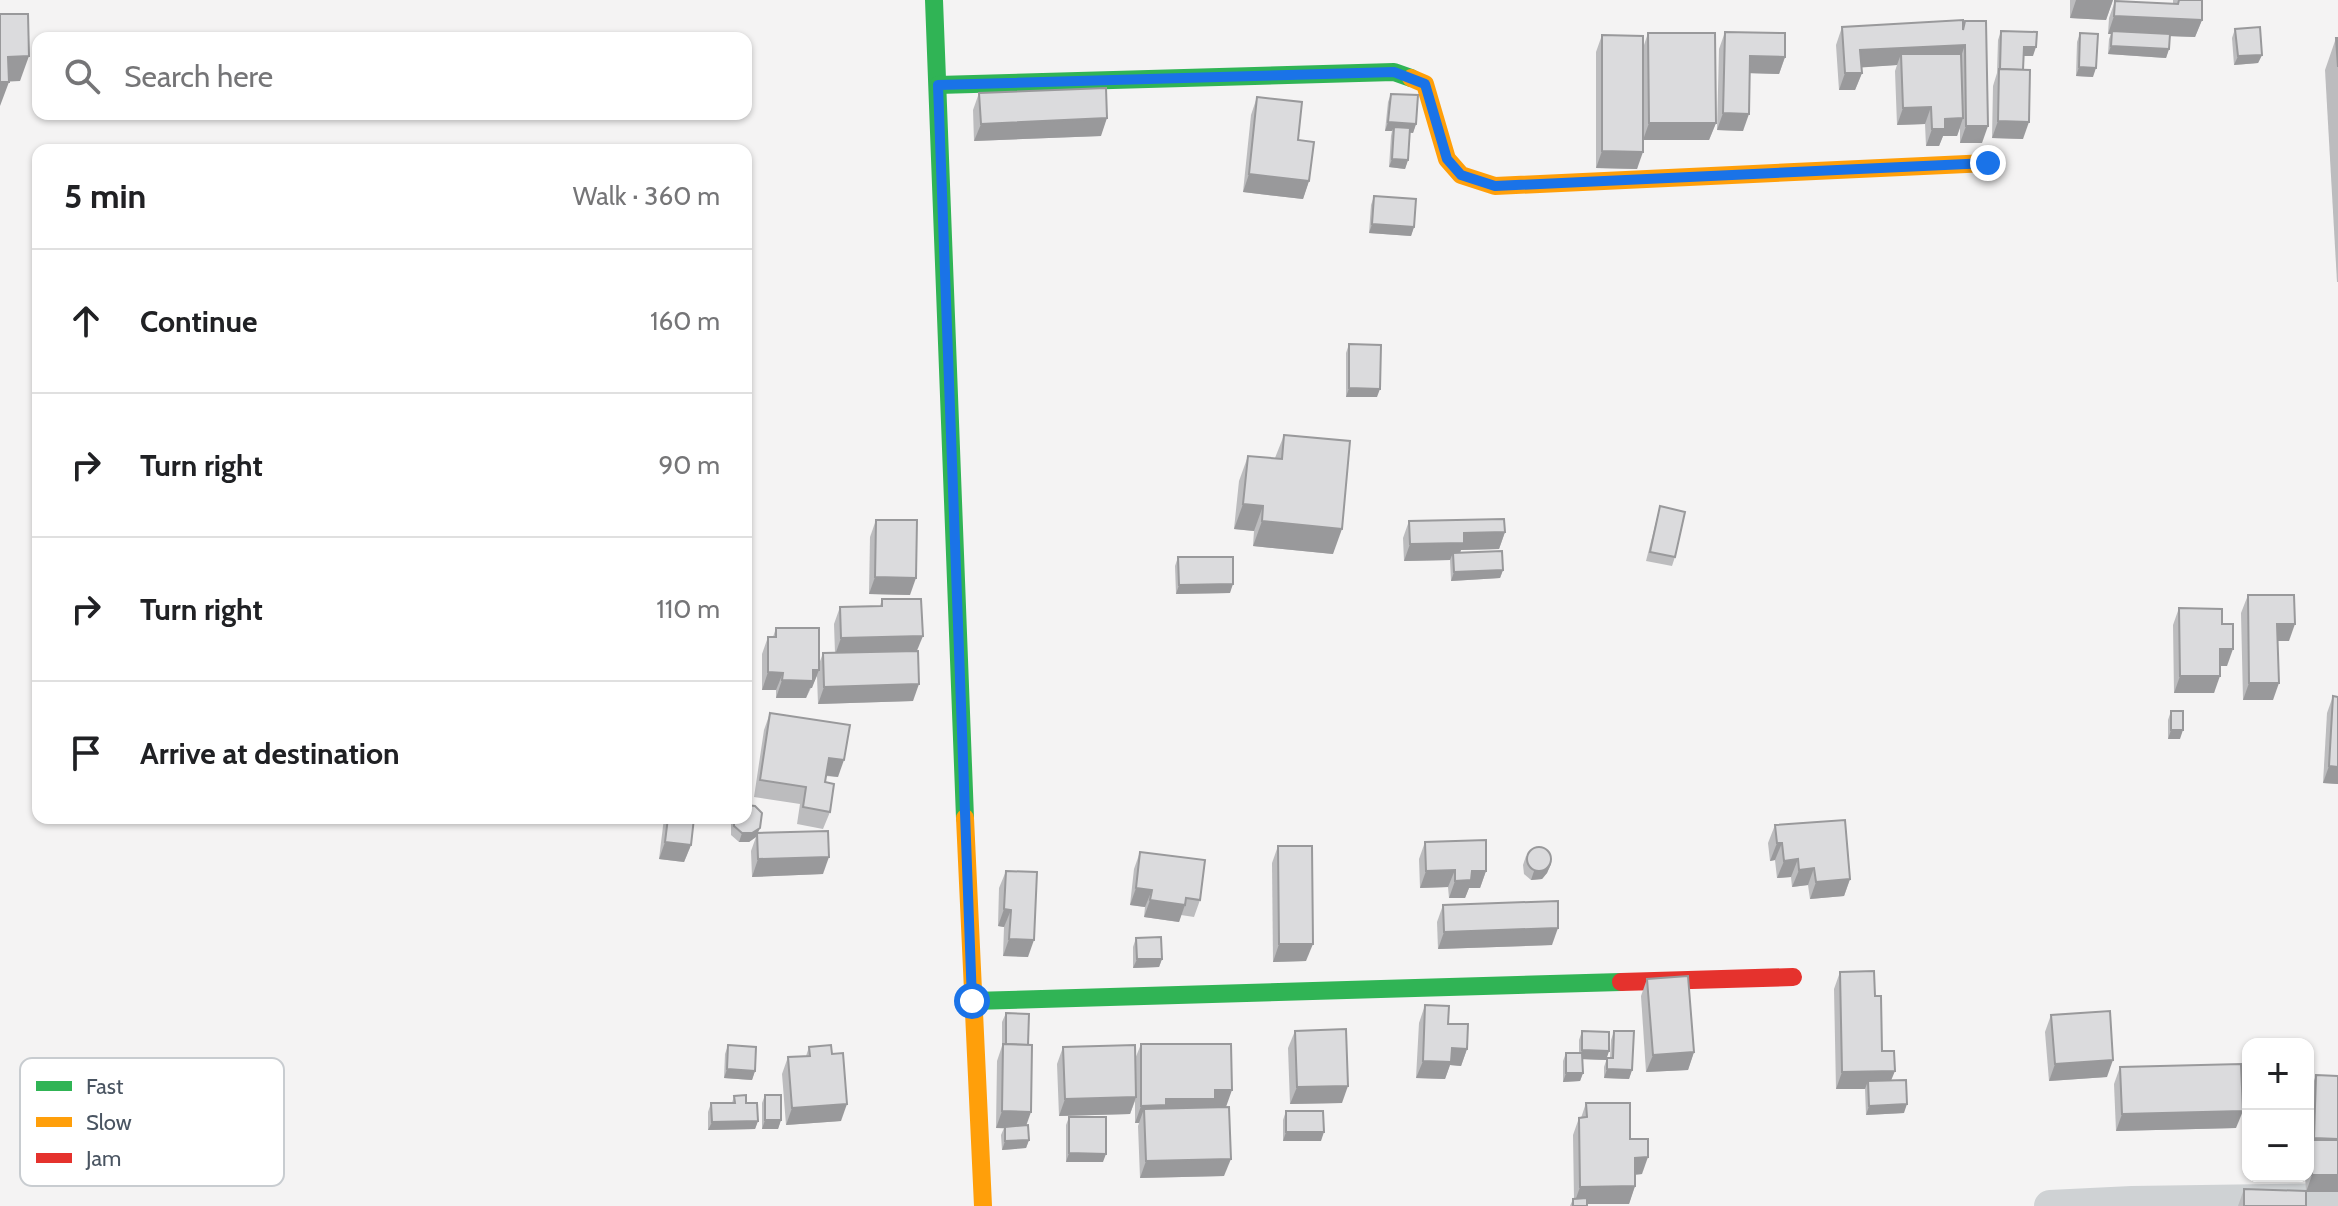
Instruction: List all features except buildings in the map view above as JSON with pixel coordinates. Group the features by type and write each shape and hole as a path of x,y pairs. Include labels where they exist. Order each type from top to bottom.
{"street":[{"path":"934,0 972,1001 983,1206"},
{"path":"938,85 1394,72 1425,84 1447,159 1461,175 1495,186 1988,163"},
{"path":"972,1001 1793,977"},
{"path":"2050,1206 2338,1199"}],"traffic: fast":[{"path":"934,0 965,818"},
{"path":"938,85 1394,72 1411,78"},
{"path":"972,1001 1621,982"}],"traffic: slow":[{"path":"1411,78 1425,84 1447,159 1461,175 1495,186 1988,163"},
{"path":"965,818 983,1206"}],"traffic: jam":[{"path":"1621,982 1793,977"}],"route":[{"path":"972,1001 938,85 1394,72 1425,84 1447,159 1461,175 1495,186 1988,163"}]}
